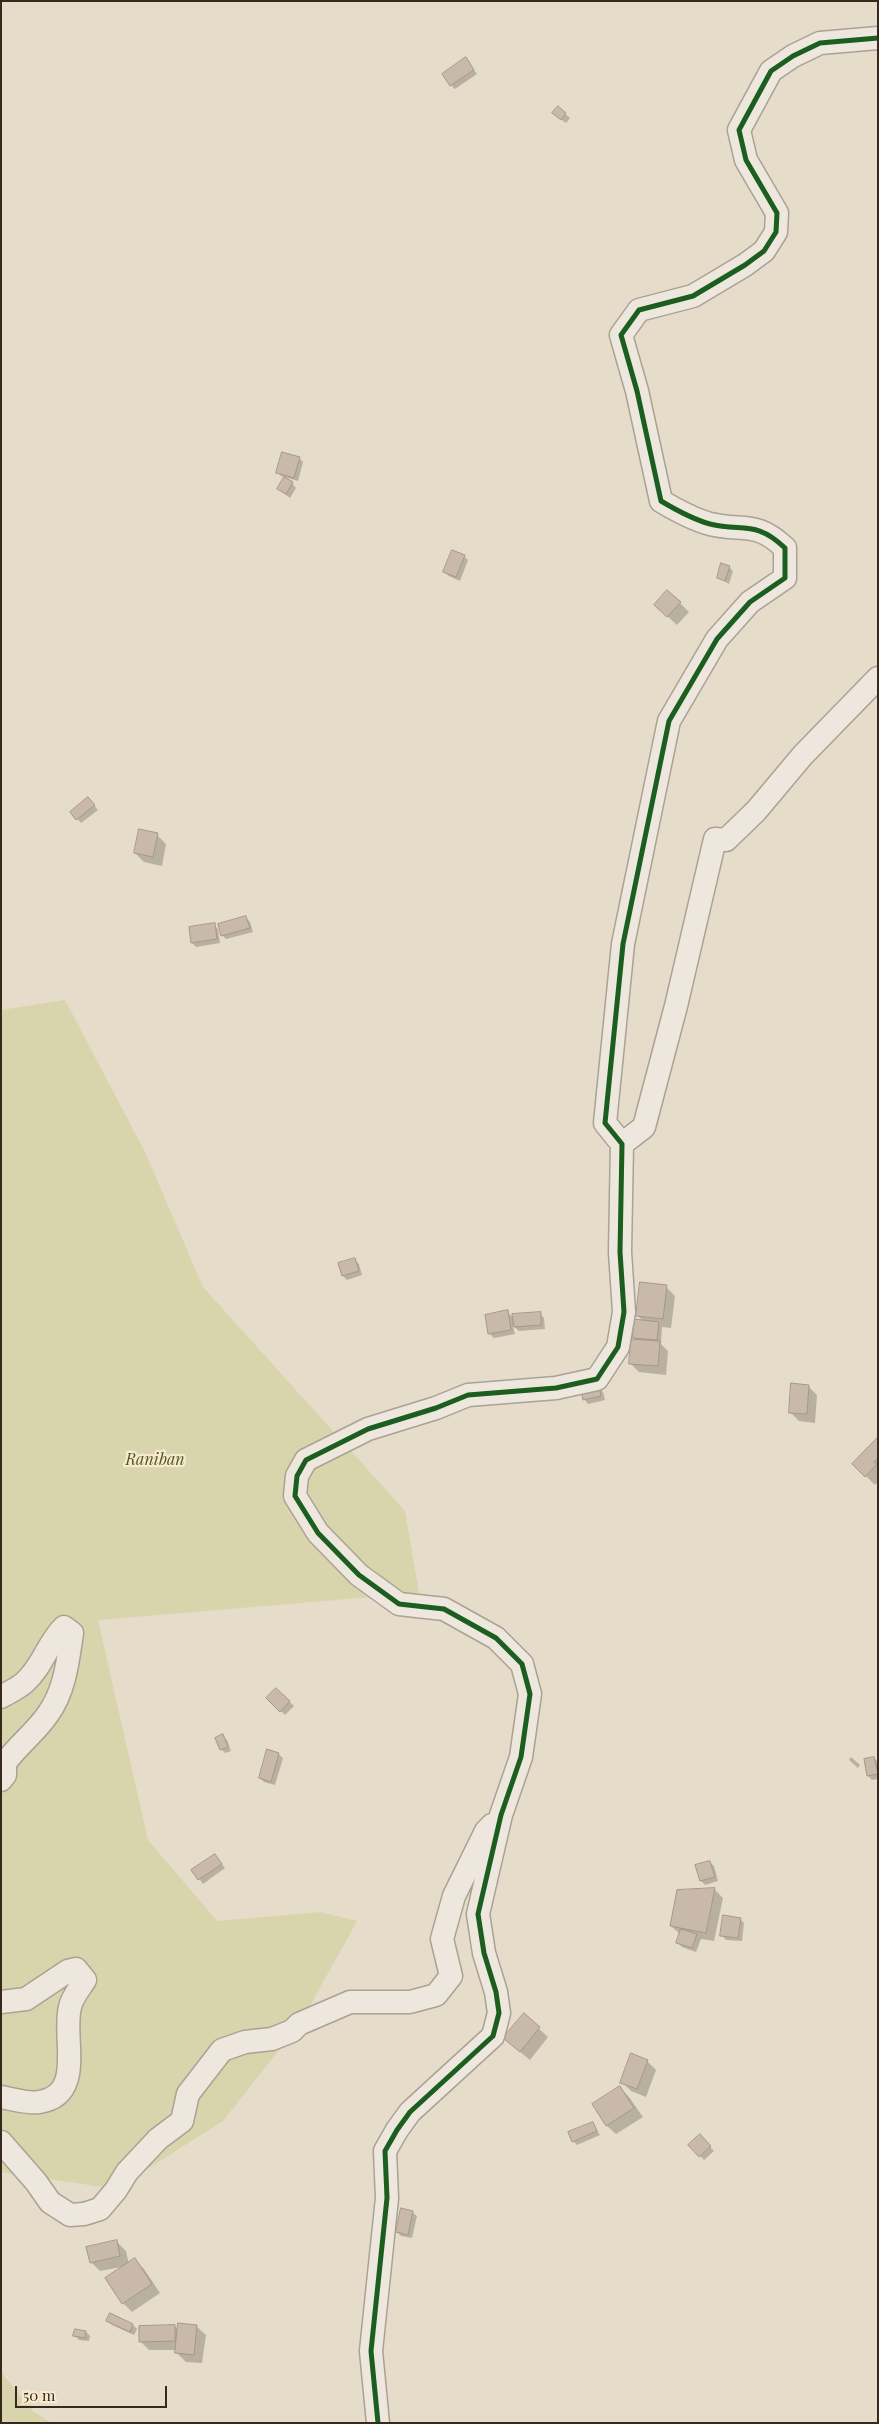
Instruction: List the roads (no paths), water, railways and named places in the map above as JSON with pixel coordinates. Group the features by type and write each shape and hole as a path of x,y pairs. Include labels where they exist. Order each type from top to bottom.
{"street":[{"path":"378,2423 371,2351 387,2198 385,2151 410,2112 493,2036 499,2013 496,1992 484,1953 478,1914 501,1815 521,1757 530,1694 522,1664 496,1638 444,1609 399,1604 359,1575 318,1533 294,1496 297,1476 306,1460 368,1430 436,1408 468,1395 556,1388 597,1379 618,1347 624,1312 620,1252 622,1144 605,1123 613,1028 623,944 668,721 717,639 750,602 785,578 785,548 773,536 759,530 711,524 680,512 661,501 637,391 621,335 639,310 693,296 745,265 764,251 776,232 778,213 746,160 739,130 771,71 793,56 820,43 878,38"},
{"path":"622,1144 644,1127 676,1006 714,839 726,840 756,811 803,755 878,678"},
{"path":"1,1697 25,1682 40,1663 54,1636 64,1626 72,1633 68,1662 61,1690 49,1713 5,1763 5,1775 1,1780"},
{"path":"1,2142 36,2182 50,2202 70,2214 84,2214 100,2209 116,2190 127,2172 158,2139 182,2121 188,2094 222,2050 245,2042 272,2039 292,2031 299,2024 350,2002 410,2002 436,1995 450,1976 442,1939 454,1896 486,1831 501,1815"},
{"path":"1,2002 26,1999 68,1971 76,1969 85,1980 70,2006 67,2036 70,2066 66,2083 56,2097 38,2103 1,2097"}],"park label":[{"name":"Raniban","path":"155,1460"}]}
